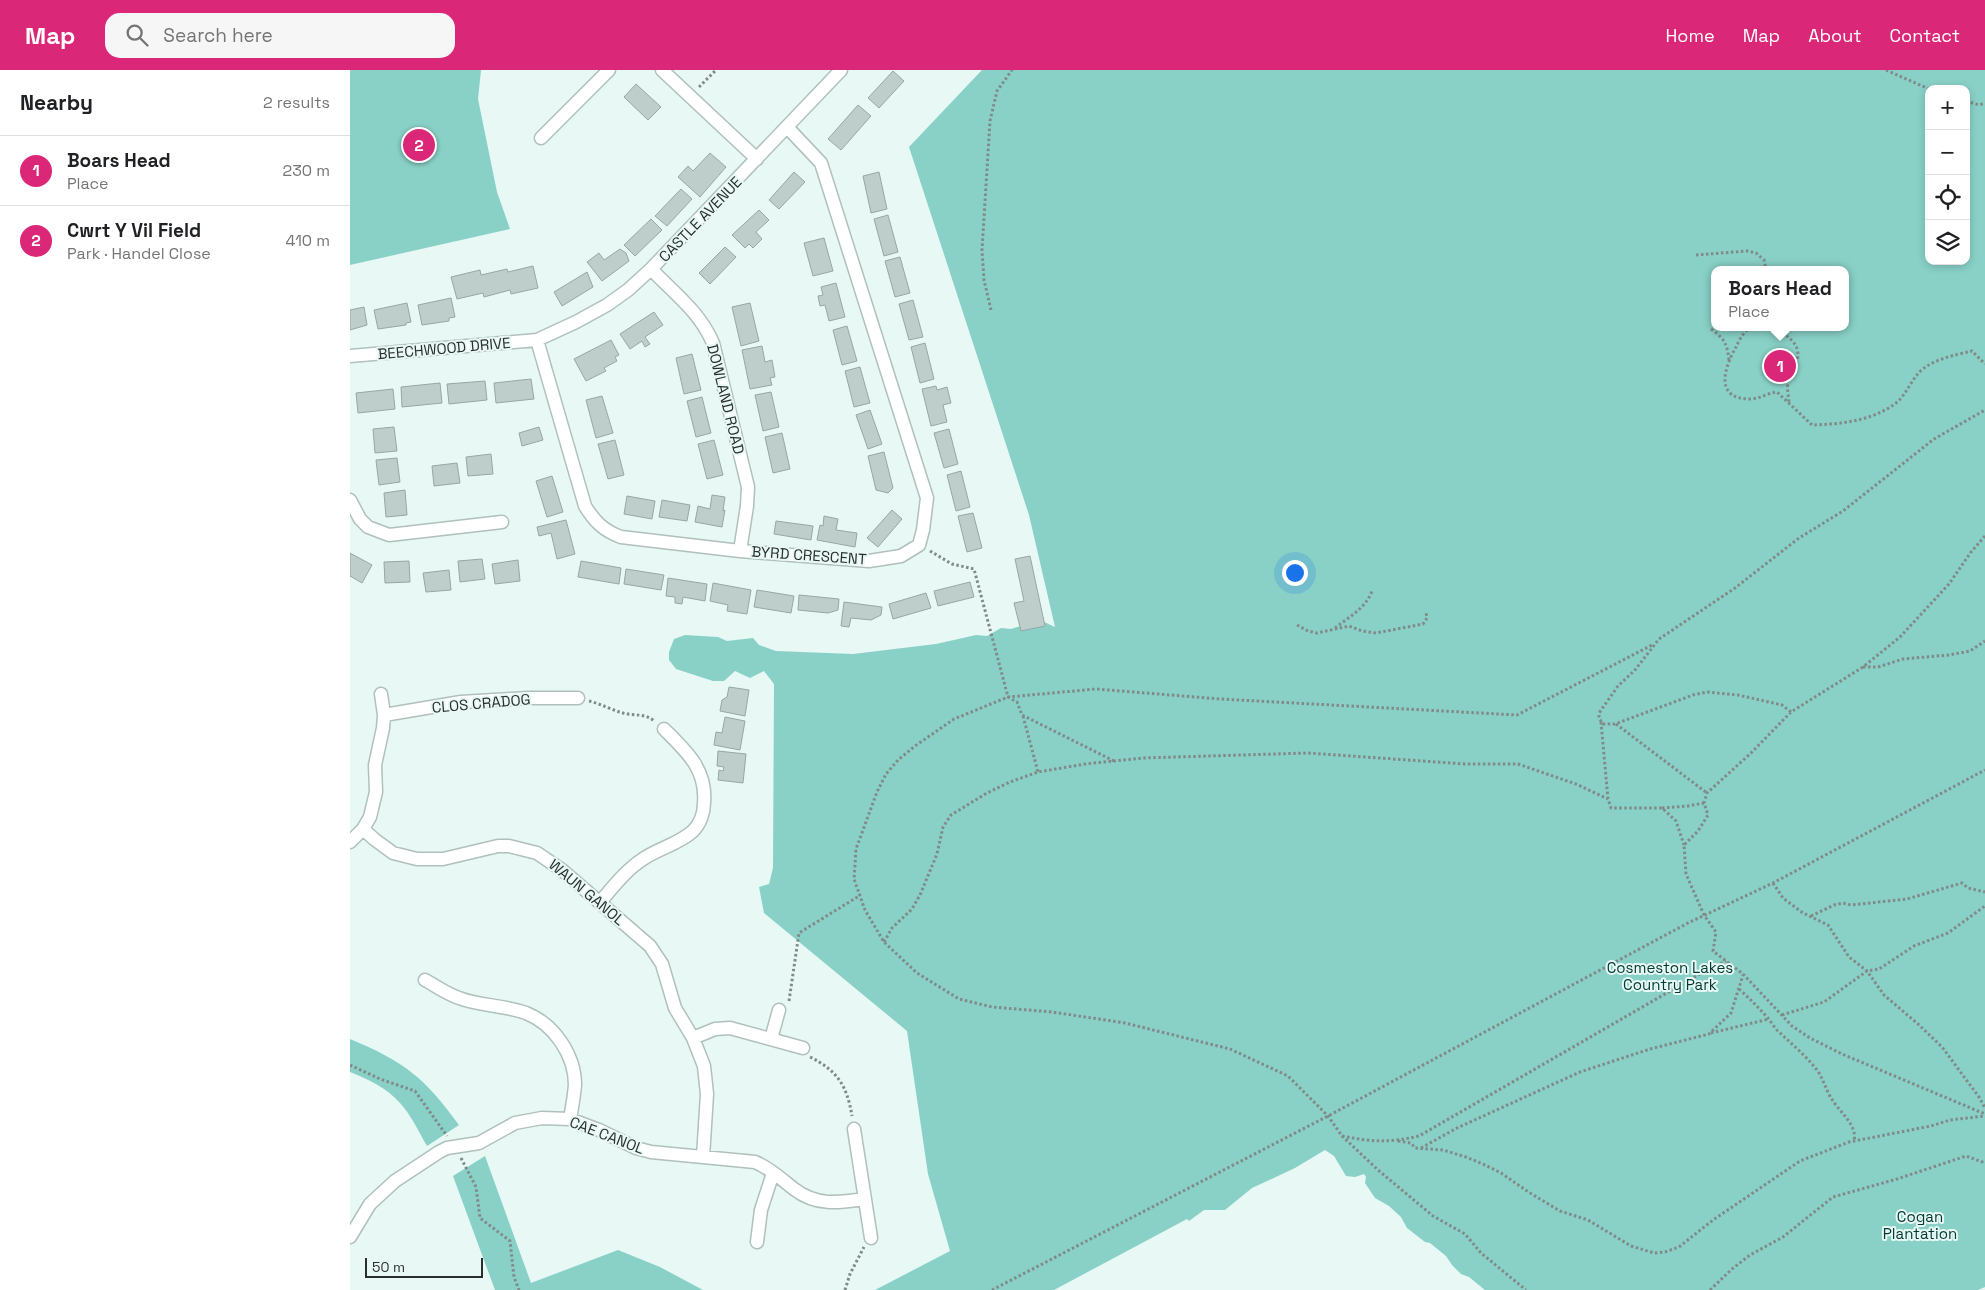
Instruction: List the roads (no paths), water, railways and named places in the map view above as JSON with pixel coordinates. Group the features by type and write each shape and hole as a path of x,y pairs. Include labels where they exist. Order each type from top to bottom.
{"street":[{"path":"541,138 609,70"},
{"path":"662,70 757,159"},
{"name":"CASTLE AVENUE","path":"537,340 607,305 628,290 651,269 841,70"},
{"name":"BYRD CRESCENT","path":"537,340 585,506 599,525 609,533 621,537 740,550 868,561 901,556 918,545 923,530 927,498 822,163 787,127"},
{"name":"DOWLAND ROAD","path":"651,269 698,316 713,344 748,487 748,506 740,550"},
{"name":"BEECHWOOD DRIVE","path":"350,356 537,340"},
{"path":"350,500 357,514 368,528 389,535 502,522"},
{"path":"350,842 363,829 374,804 376,792 375,765 384,715 381,694"},
{"name":"CLOS CRADOG","path":"384,715 462,702 528,698 578,698"},
{"path":"600,902 633,866 683,838 694,830 700,821 704,808 705,793 703,779 697,764 688,752 664,729"},
{"name":"WAUN GANOL","path":"363,829 393,854 417,859 443,859 498,846 510,846 530,851 551,861 650,946 657,955 667,977 675,1008 694,1038 704,1066 707,1094 703,1157"},
{"path":"425,980 457,998 525,1013 538,1019 561,1040 568,1055 575,1083 570,1119"},
{"path":"771,1038 779,1010"},
{"path":"694,1038 723,1028 771,1038 803,1048"},
{"name":"CAE CANOL","path":"350,1237 362,1215 383,1191 439,1152 479,1143 515,1123 528,1120 570,1119 599,1130 636,1148 651,1152 750,1161 764,1166 804,1196 817,1201 830,1203 865,1198"},
{"path":"854,1129 871,1238"},
{"path":"757,1242 761,1210 774,1173"}],"place":[{"name":"Cwrt Y Vil Field","path":"419,145"},
{"name":"Boars Head","path":"1780,366"}],"park label":[{"name":"Cosmeston Lakes Country Park","path":"1670,976"},
{"name":"Cogan Plantation","path":"1920,1224"}]}
